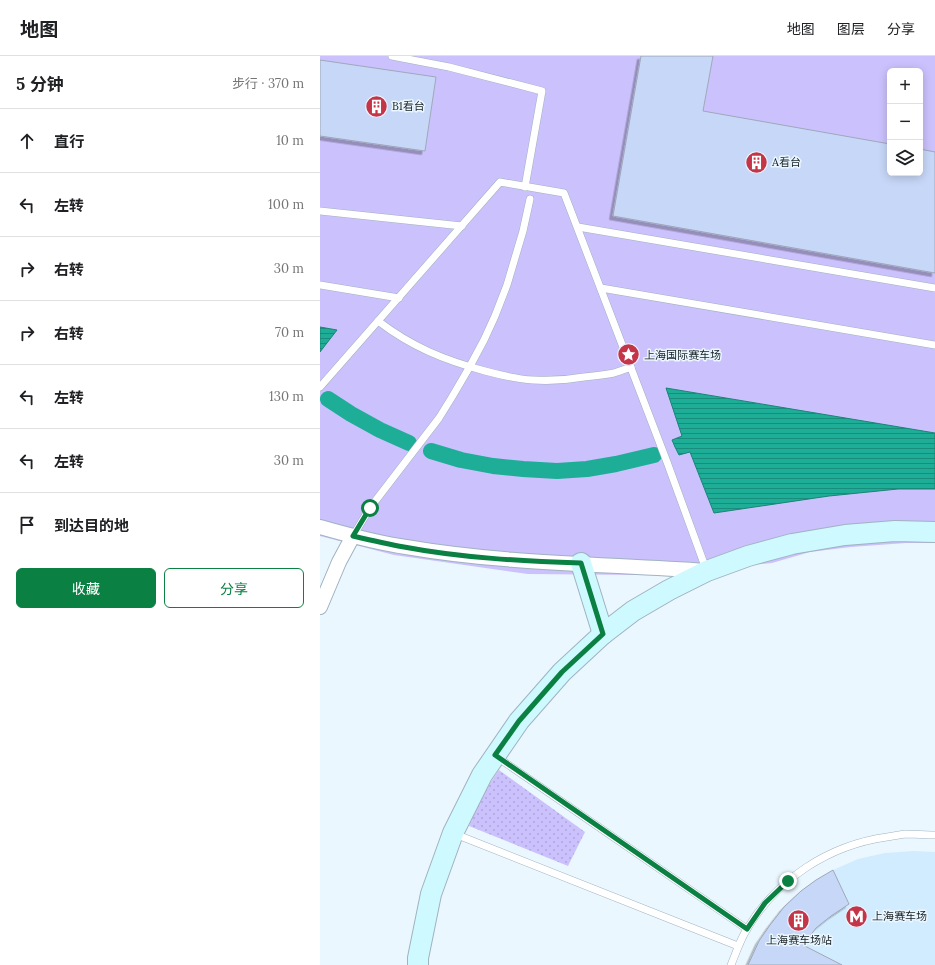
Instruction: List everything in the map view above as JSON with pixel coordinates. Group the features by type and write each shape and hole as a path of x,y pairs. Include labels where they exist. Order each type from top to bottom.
{"street":[{"path":"320,527 353,536 405,547 463,555 523,561 707,571"},
{"path":"418,965 418,958 431,894 453,833 482,775 519,721 562,672 603,634 634,611 669,590 707,571 748,556 792,544 845,534 895,531 935,532"},
{"path":"320,607 339,562 353,536"},
{"path":"581,563 603,634"}],"lane":[{"path":"392,56 449,67 542,91 525,187"},
{"path":"320,387 500,182 564,193 707,571"},
{"path":"353,536 370,508 439,418 470,367 495,316 507,285 523,231 530,199"},
{"path":"320,211 462,226"},
{"path":"578,227 935,288"},
{"path":"320,284 399,298"},
{"path":"601,288 935,345"},
{"path":"378,321 390,331 430,353 470,367 514,378 555,380 614,373 631,367"},
{"path":"495,755 747,929"},
{"path":"453,833 738,946"},
{"path":"731,965 738,946 747,929 765,903 788,881 814,862 842,848 872,839 904,834 935,835"}],"shaded area":[{"name":"上海国际赛车场","path":"320,56 935,56 935,543 906,543 851,547 810,552 772,563 638,575 528,574 394,555 320,536"},
{"path":"320,327 337,330 320,352"},
{"path":"666,388 935,433 935,489 898,489 829,496 714,513 690,452 679,455 672,440 682,436"},
{"path":"499,770 585,832 568,866 469,826 482,797"},
{"name":"上海赛车场","path":"913,851 935,852 935,965 748,965 759,941 784,907 801,891 816,880 833,870 858,859 885,853"}],"building":[{"name":"A看台","path":"641,56 713,56 703,111 887,143 887,176 923,176 923,150 935,152 935,273 613,216"},
{"name":"B1看台","path":"320,60 436,77 425,151 320,136"},
{"name":"上海赛车场站","path":"833,870 849,904 816,928 803,945 842,965 748,965 759,941 784,907 801,891"}],"waterway":[{"path":"328,399 380,430 409,443"},
{"path":"431,451 461,460 493,466 557,471 587,469 654,455"}],"place":[{"name":"B1看台","path":"376,106"},
{"name":"A看台","path":"756,162"},
{"name":"上海国际赛车场","path":"628,355"},
{"name":"上海赛车场","path":"856,916"},
{"name":"上海赛车场站","path":"799,920"}],"route":[{"path":"370,508 353,536 405,547 463,555 523,561 581,563 603,634 562,672 519,721 495,755 747,929 765,903 788,881"}]}
